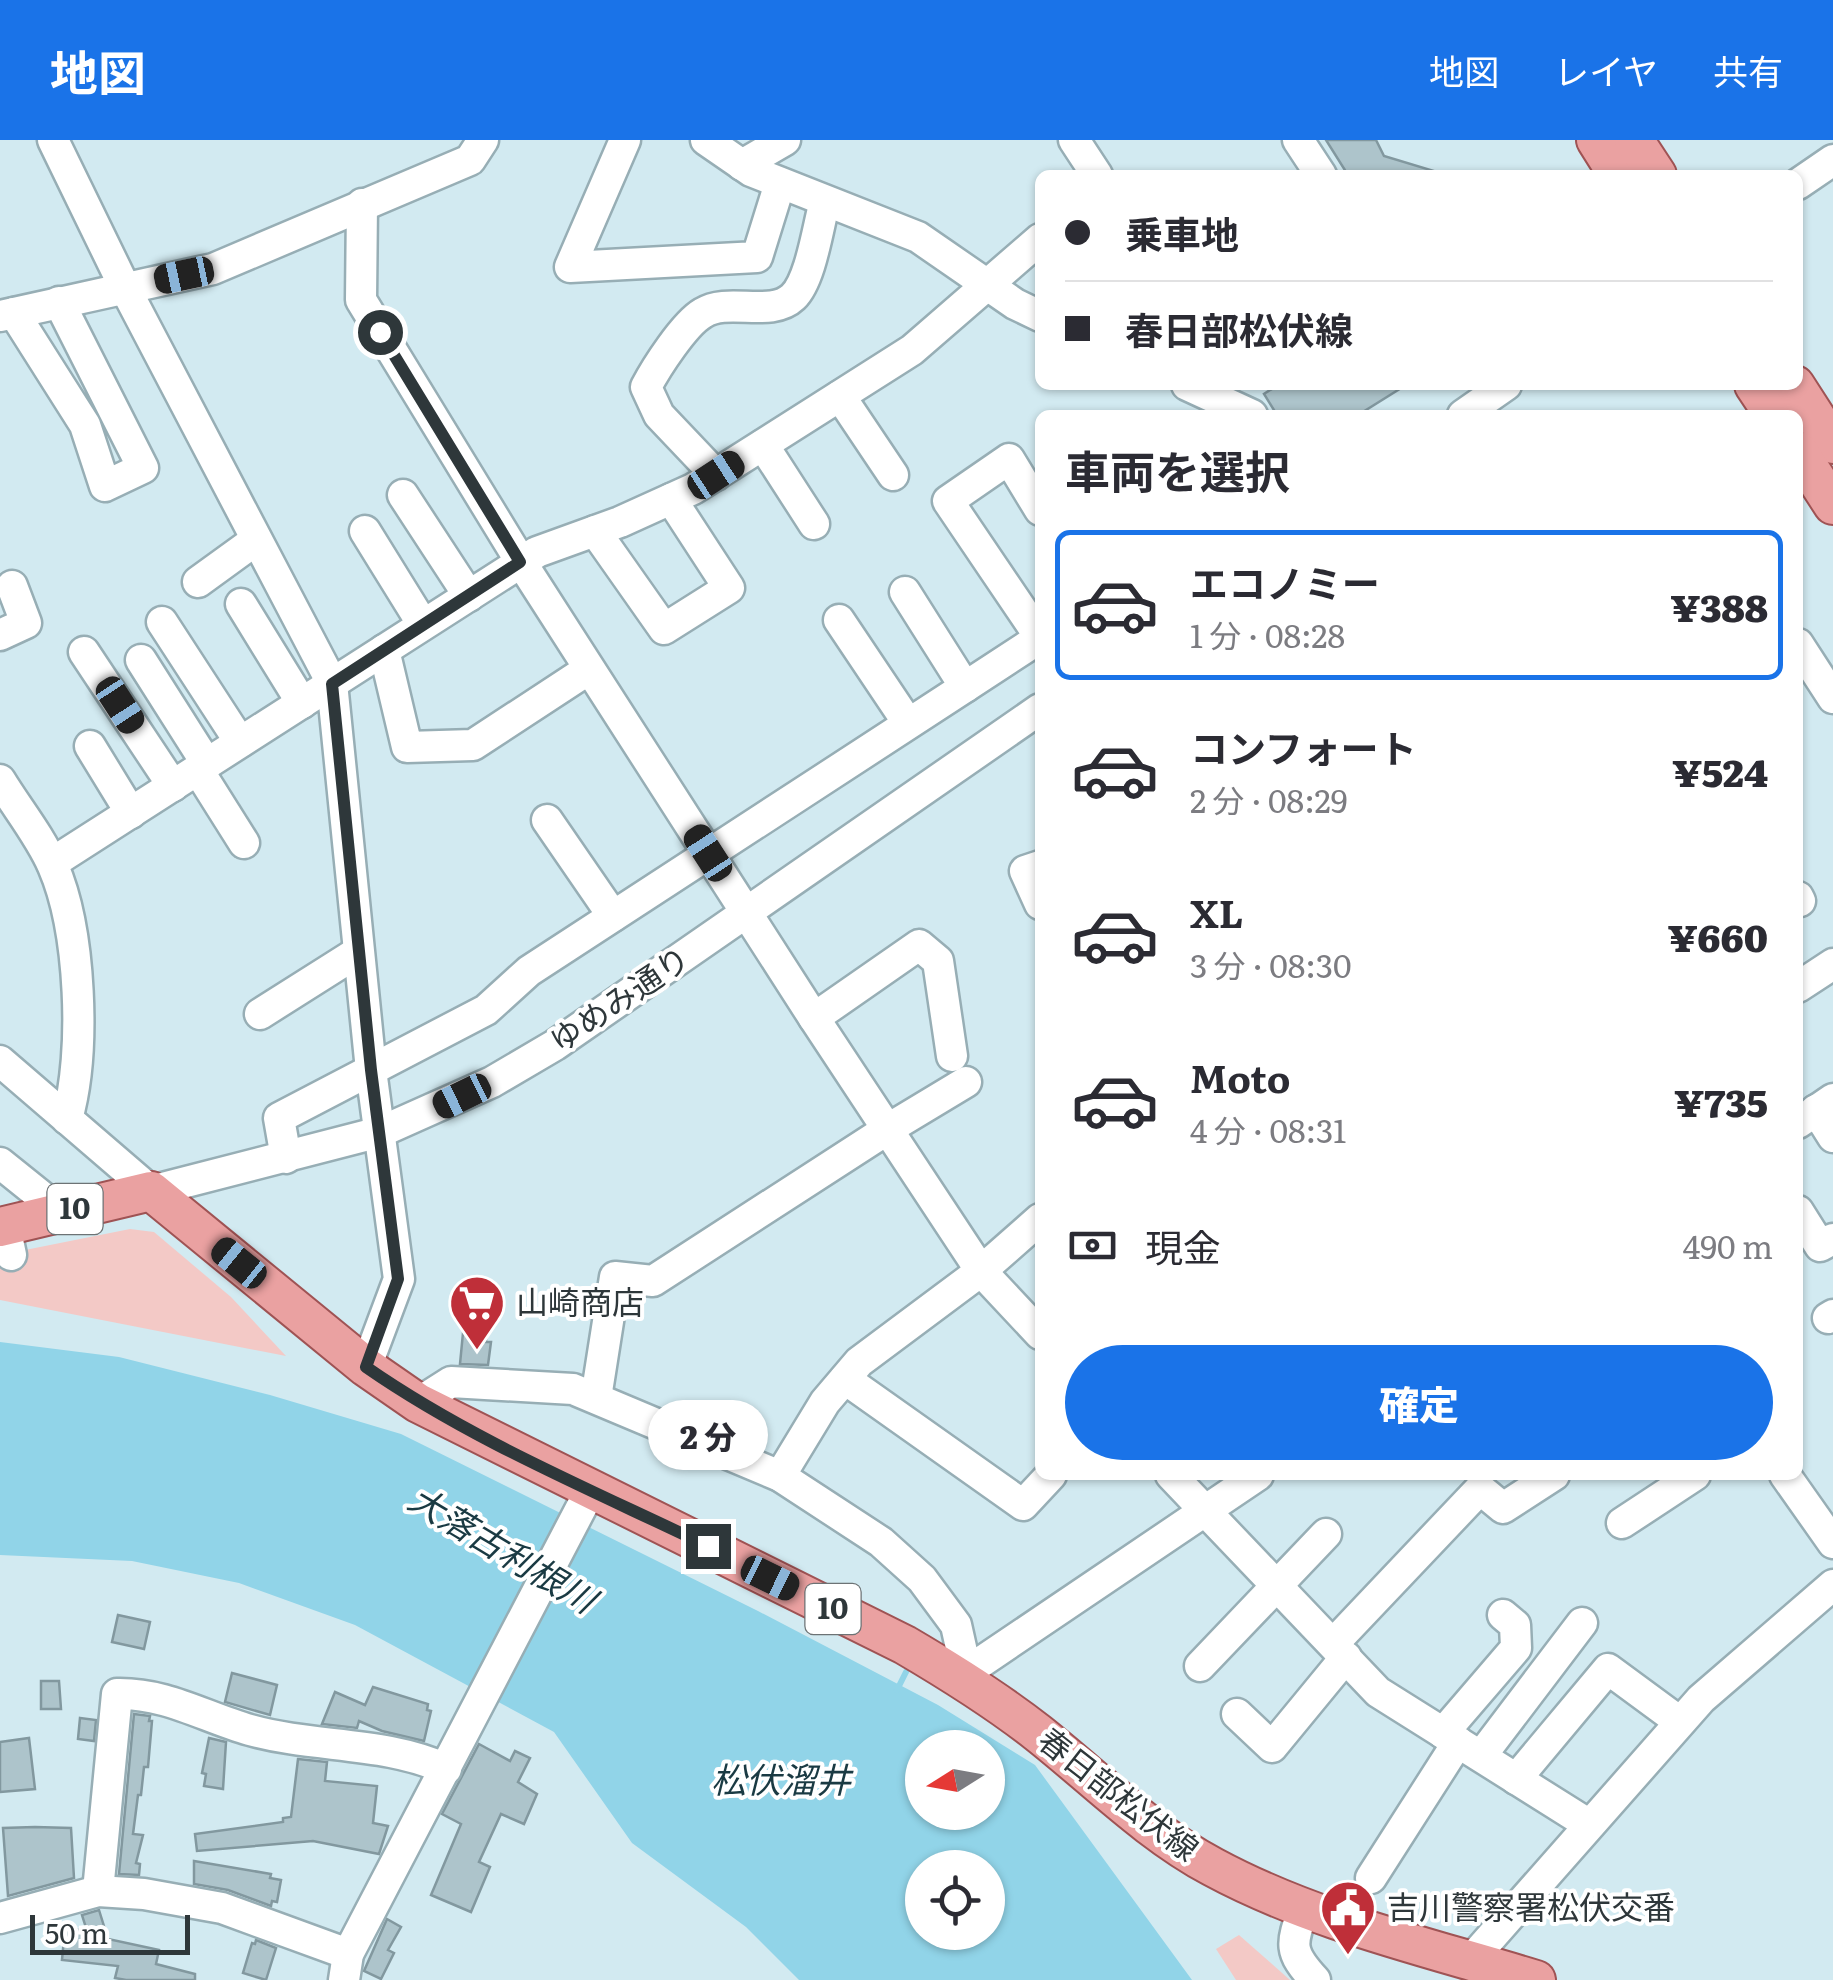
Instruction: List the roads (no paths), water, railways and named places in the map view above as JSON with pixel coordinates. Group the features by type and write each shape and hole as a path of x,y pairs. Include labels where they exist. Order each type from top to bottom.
{"main road":[{"path":"1596,140 1615,170"},
{"path":"1634,140 1655,170"},
{"path":"1797,390 1833,444"},
{"path":"1803,459 1833,505"},
{"name":"10","path":"5,1236 62,1212 151,1191"},
{"name":"春日部松伏線","path":"151,1191 366,1367 418,1404 586,1499 905,1645 1034,1730 1164,1835 1212,1867 1304,1908 1536,1980"}],"street":[{"path":"53,140 124,288 332,684 371,1070 398,1279 366,1367"},
{"path":"59,302 144,468 105,486 84,425 7,314 59,302 213,269 470,160 483,140"},
{"path":"625,140 570,267 757,257 780,183"},
{"path":"706,140 742,165 780,183 918,237 1035,314"},
{"path":"742,165 785,140"},
{"path":"1074,140 1094,170"},
{"path":"1298,140 1318,170"},
{"path":"1803,181 1833,160"},
{"path":"716,475 660,414 646,387 660,361 703,312 790,301 802,287 824,201"},
{"path":"362,204 361,300 520,562 814,1018 982,1271 1035,1329"},
{"path":"52,864 537,552 671,499 716,475 912,350 1035,244"},
{"path":"1199,390 1241,410"},
{"path":"1470,410 1499,390"},
{"path":"840,396 893,476"},
{"path":"762,445 814,524"},
{"path":"1035,502 1010,459 948,501 1035,631"},
{"path":"403,495 469,596"},
{"path":"595,531 664,629 729,588 671,499"},
{"path":"365,531 422,624"},
{"path":"198,582 256,540"},
{"path":"0,636 26,624 12,586"},
{"path":"905,592 965,687"},
{"path":"241,604 302,703"},
{"path":"840,620 908,724"},
{"path":"162,622 240,742"},
{"path":"286,1158 279,1118 486,1010 529,971 1035,641"},
{"path":"384,650 408,747 473,745 589,669"},
{"path":"84,652 192,773 244,843"},
{"path":"1803,652 1833,698"},
{"path":"141,660 192,773"},
{"name":"ゆめみ通り","path":"151,1191 380,1132 492,1082 556,1045 1035,712"},
{"path":"90,746 131,813"},
{"path":"0,780 52,864 68,911 74,954 75,1090 68,1119"},
{"path":"547,820 613,916"},
{"path":"1035,867 1025,870 1035,893"},
{"path":"596,1398 614,1277 653,1281 888,1129 959,1069 938,961 920,945 814,1018"},
{"path":"260,1014 358,952"},
{"path":"1803,984 1833,964"},
{"path":"0,1061 151,1191"},
{"path":"1815,1111 1833,1137"},
{"path":"0,1163 62,1212"},
{"path":"1803,1219 1820,1246 1833,1239"},
{"path":"780,1476 824,1402 859,1362 982,1271 1035,1223"},
{"path":"846,1379 1022,1505 1046,1480"},
{"path":"418,1404 451,1382 573,1389 780,1476 881,1542 922,1579 956,1625 962,1652 959,1677"},
{"path":"1176,1480 1378,1692 1588,1824"},
{"path":"959,1677 1250,1480"},
{"path":"1237,1714 1272,1747 1340,1651 1480,1489 1503,1508 1546,1480"},
{"path":"1622,1523 1688,1480"},
{"path":"1789,1480 1833,1543"},
{"path":"0,1918 98,1891 144,1894 222,1908 346,1967 586,1499"},
{"path":"1200,1666 1326,1534"},
{"path":"1471,1960 1700,1699 1833,1585"},
{"path":"1370,1878 1461,1744 1516,1648 1515,1625 1504,1615"},
{"path":"1461,1744 1582,1623"},
{"path":"1516,1778 1608,1669 1680,1722"},
{"path":"98,1891 118,1694 169,1699 252,1730 368,1748 446,1769"},
{"path":"1304,1908 1294,1936 1297,1960 1315,1980"}],"water":[{"name":"松伏溜井","path":"0,1342 119,1357 270,1395 401,1434 938,1705 978,1730 905,1730 905,1830 1005,1830 1005,1746 1035,1765 1192,1980 799,1980 746,1927 632,1843 554,1732 355,1625 239,1583 132,1561 0,1555"}],"waterway":[{"path":"897,1690 906,1672"}],"place":[{"name":"山崎商店","path":"477,1352"},
{"name":"吉川警察署松伏交番","path":"1348,1957"}],"water label":[{"name":"大落古利根川","path":"502,1550"}]}
